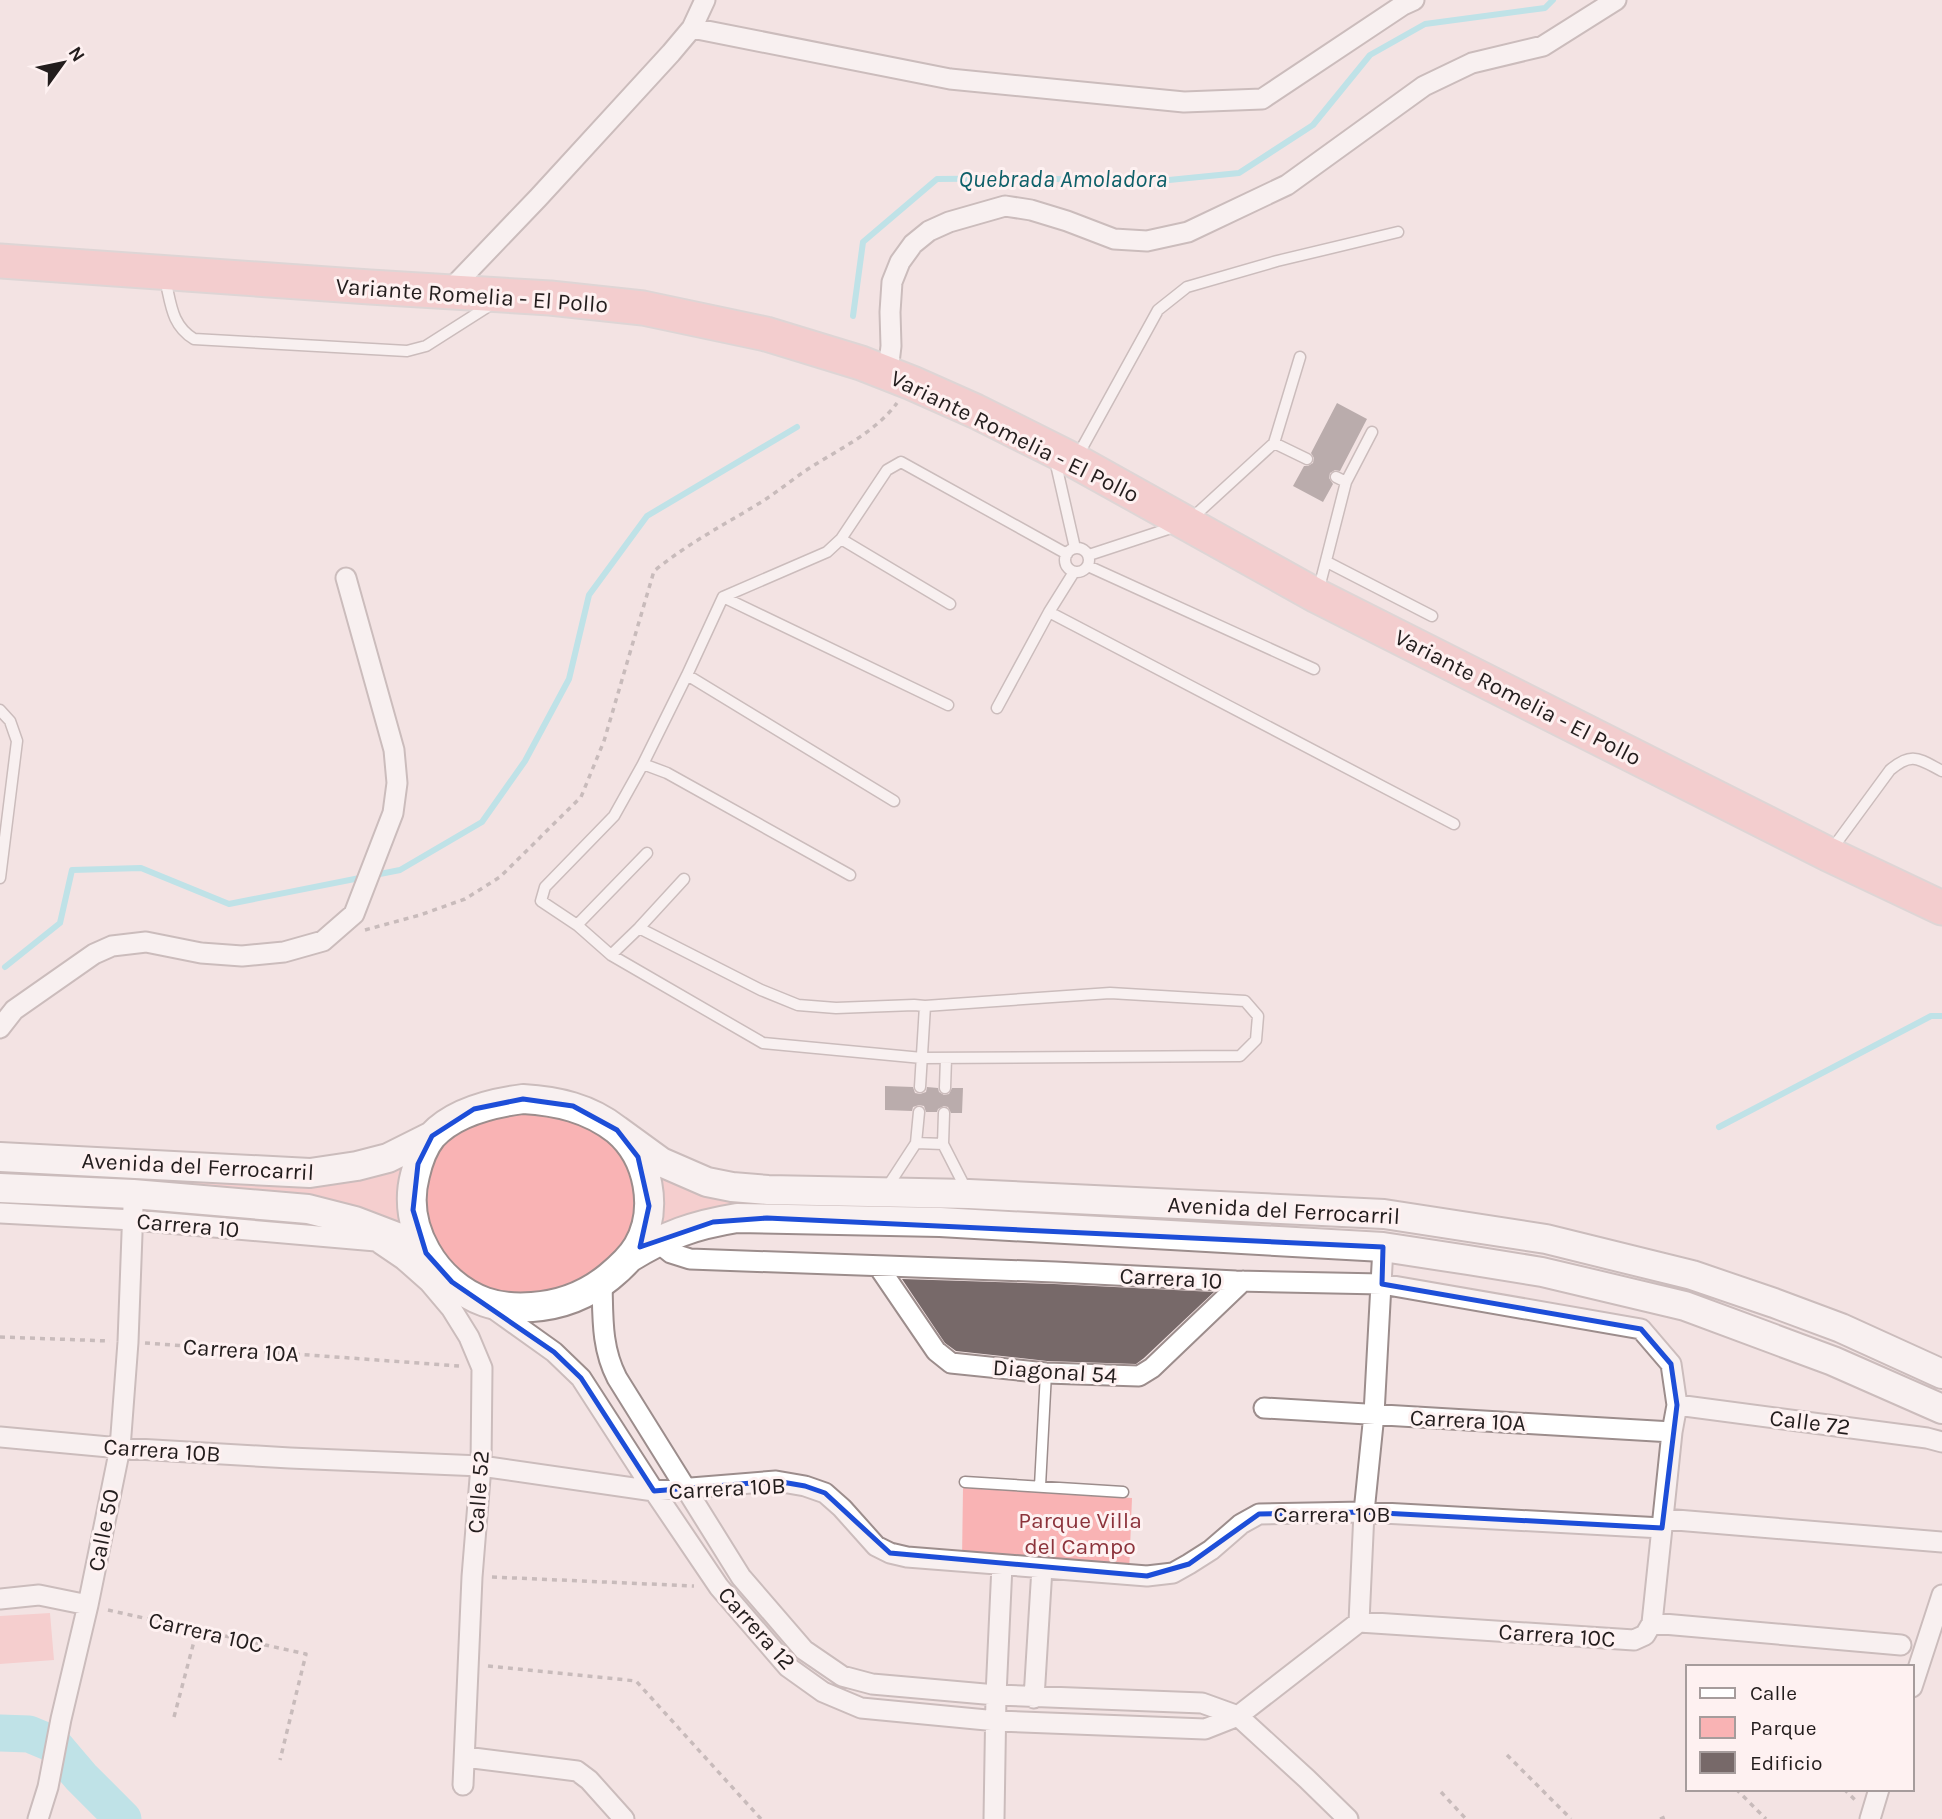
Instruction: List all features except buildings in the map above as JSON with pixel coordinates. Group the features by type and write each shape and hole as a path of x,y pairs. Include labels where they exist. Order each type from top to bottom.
{"highway":[{"name":"Variante Romelia - El Pollo","path":"0,261 550,298 643,308 713,321 797,342 888,373 975,411 1063,455 1317,596 1942,908"}],"main road":[{"path":"548,1100 573,1106 596,1116 617,1130 629,1142 645,1172 649,1206 644,1234 638,1247 602,1282 576,1297 546,1306 515,1307 484,1302 452,1282 426,1253 415,1225 412,1195 418,1164 432,1136 452,1121 474,1109 498,1102 548,1100"},
{"name":"Avenida del Ferrocarril","path":"617,1130 661,1162 707,1182 732,1188 969,1194 1384,1213 1546,1239 1716,1283 1841,1328 1942,1374"},
{"name":"Avenida del Ferrocarril","path":"0,1157 310,1173 388,1158 432,1136"},
{"name":"Avenida del Ferrocarril","path":"0,1188 133,1207 308,1209 410,1242 426,1253"},
{"name":"Avenida del Ferrocarril","path":"629,1258 656,1241 713,1222 737,1218 940,1222 1383,1247 1542,1272 1685,1306 1833,1361 1942,1409"}],"street":[{"path":"447,292 538,198 671,53 692,28 705,0"},
{"path":"692,28 950,79 1184,102 1249,100 1262,99 1413,0"},
{"path":"888,373 892,282 900,262 912,244 929,231 1005,206 1043,213 1114,239 1147,241 1188,232 1287,185 1424,86 1472,63 1543,46 1616,0"},
{"path":"0,1028 14,1010 94,954 111,946 146,942 201,953 243,956 284,952 323,941 354,914 393,813 397,783 394,750 346,578"},
{"name":"Carrera 10","path":"0,1213 133,1207 376,1241"},
{"name":"Calle 50","path":"38,1819 48,1787 120,1448 128,1342 133,1207"},
{"name":"Calle 52","path":"376,1241 404,1259 429,1282 451,1308 469,1337 482,1368 481,1466 472,1577 463,1785"},
{"name":"Carrera 10","path":"656,1241 671,1253 690,1259 1055,1272 1243,1282 1382,1284 1641,1329 1671,1364 1677,1405"},
{"path":"1238,1716 1359,1622 1383,1247"},
{"name":"Diagonal 54","path":"878,1266 936,1350 951,1363 1046,1373 1139,1376 1152,1368 1243,1282"},
{"name":"Carrera 12","path":"602,1282 604,1342 609,1363 617,1378 741,1577 804,1650 842,1676 872,1684 1034,1698 1202,1703 1238,1716 1348,1819"},
{"name":"Carrera 12","path":"484,1302 554,1352 581,1378 719,1587 788,1667 823,1692 860,1708 997,1721 1206,1728 1238,1716"},
{"path":"1677,1405 1652,1623 1901,1645"},
{"name":"Calle 72","path":"1677,1405 1942,1442"},
{"name":"Carrera 10A","path":"1264,1408 1672,1432"},
{"name":"Carrera 10B","path":"0,1437 120,1448 481,1466 654,1491 776,1481 825,1493 876,1546 890,1553 907,1557 1147,1576 1173,1573 1211,1550 1241,1524 1259,1514 1364,1512 1663,1523 1942,1542"},
{"path":"994,1819 1002,1565"},
{"path":"1034,1698 1042,1568"},
{"path":"0,1599 39,1595 88,1605"},
{"path":"1914,1681 1942,1595"},
{"name":"Carrera 10C","path":"1359,1622 1634,1640 1645,1635 1652,1623"},
{"path":"788,1667 804,1650"},
{"path":"465,1757 577,1771 589,1780 624,1819"},
{"path":"1870,1819 1878,1791"}],"lane":[{"path":"1074,572 1066,564 1071,551 1063,455 1158,310 1187,287 1276,261 1398,232"},
{"path":"163,272 176,323 184,333 194,339 407,351 426,346 506,295"},
{"path":"1074,572 1079,572 1088,561 1185,524 1274,443 1300,357"},
{"path":"1317,596 1346,482 1371,432"},
{"path":"1274,443 1307,459"},
{"path":"639,928 797,1006 926,1006 1110,993 1245,1001 1258,1016 1256,1040 1240,1056 922,1058 763,1043 611,955 577,925 541,901 545,887 614,817 643,764 723,597 827,552 841,539 887,470 901,462 1071,551 1086,551 1088,561"},
{"path":"1336,477 1346,482"},
{"path":"841,539 950,604"},
{"path":"1088,561 1314,669"},
{"path":"1327,562 1432,616"},
{"path":"997,708 1074,572"},
{"path":"723,597 947,705"},
{"path":"1049,612 1454,824"},
{"path":"687,675 894,801"},
{"path":"0,710 10,721 17,741 0,878"},
{"path":"1828,853 1890,770 1902,759 1919,759 1942,771"},
{"path":"643,764 667,773 850,876"},
{"path":"577,925 646,853"},
{"path":"611,955 684,879"},
{"path":"920,1087 926,1006"},
{"path":"945,1088 946,1058"},
{"path":"884,1192 916,1143 919,1112"},
{"path":"944,1112 943,1144 969,1194"},
{"path":"916,1143 943,1144"},
{"path":"1040,1486 1046,1373"},
{"path":"965,1482 1123,1492"}],"path":[{"path":"323,941 465,900 500,877 581,797 604,741 654,571 709,532 761,503 858,438 894,408"},
{"name":"Carrera 10A","path":"0,1338 128,1342 482,1368"},
{"path":"472,1577 719,1587"},
{"name":"Carrera 10C","path":"88,1605 306,1654 280,1760"},
{"path":"174,1717 197,1630"},
{"path":"469,1664 636,1681 761,1819"},
{"path":"1507,1755 1571,1819"},
{"path":"1738,1791 1766,1819"},
{"path":"1441,1792 1466,1819"},
{"path":"1660,1819 1665,1816 1668,1819"}],"highlighted area":[{"path":"523,1099 573,1106 617,1130 638,1157 649,1206 640,1247 713,1222 767,1218 1383,1247 1382,1284 1641,1329 1671,1364 1677,1405 1662,1528 1364,1512 1259,1514 1189,1564 1147,1576 890,1553 825,1493 776,1481 654,1491 581,1378 554,1352 452,1282 426,1253 413,1210 418,1164 432,1136 474,1109"}],"green space":[{"path":"548,1100 661,1162 768,1190 767,1218 737,1218 616,1271 515,1307 394,1236 133,1194 129,1163 310,1173"},
{"name":"Parque Villa del Campo","path":"963,1488 1132,1498 1129,1574 962,1561"},
{"path":"50,1613 54,1660 0,1664 0,1616"}],"waterway":[{"name":"Quebrada Amoladora","path":"853,316 863,242 937,179 1037,178 1139,183 1239,173 1313,125 1370,55 1425,24 1545,8 1553,0"},
{"path":"5,967 60,923 72,870 141,868 229,904 400,870 482,822 525,761 569,679 589,595 647,516 797,427"},
{"path":"1719,1127 1931,1016 1942,1016"},
{"path":"0,1733 29,1734 53,1744 123,1819"}]}
